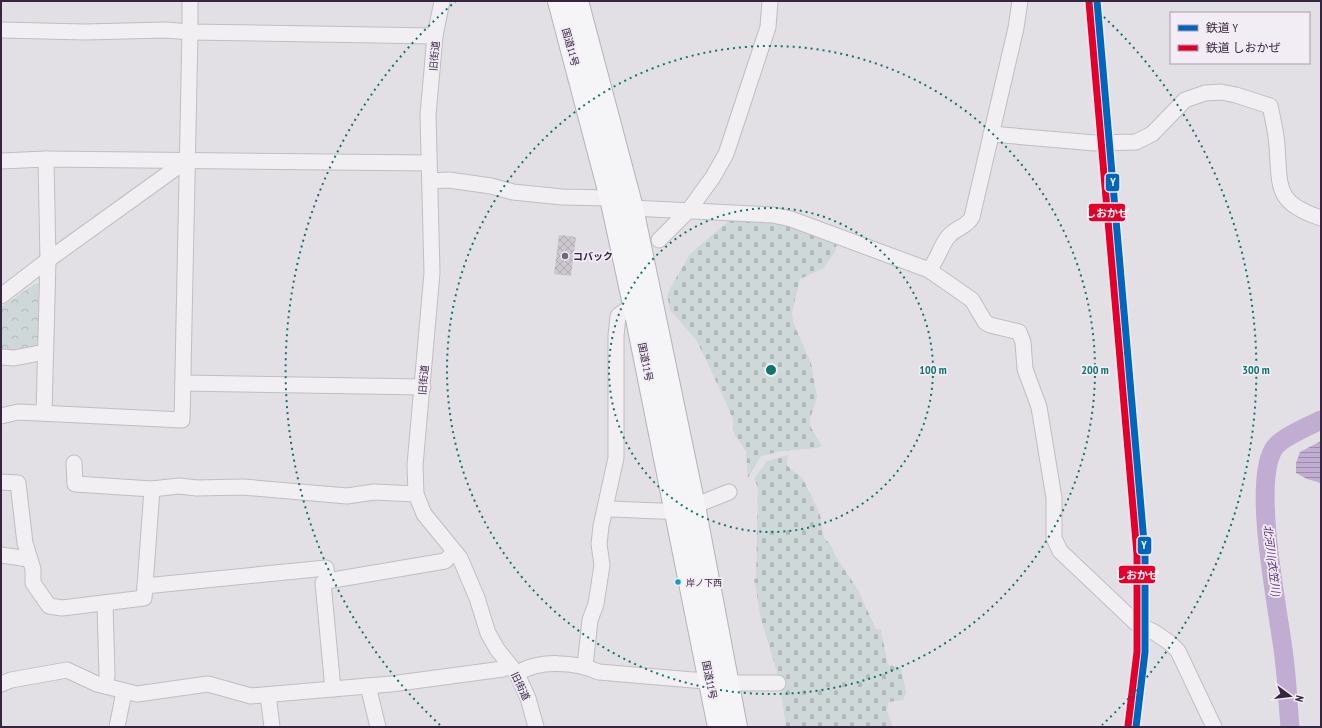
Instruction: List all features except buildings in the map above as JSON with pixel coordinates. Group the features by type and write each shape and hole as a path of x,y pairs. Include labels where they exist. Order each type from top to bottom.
{"highway":[{"name":"国道11号","path":"559,1 611,198 635,309 685,508"},
{"name":"国道11号","path":"577,1 632,208 685,508 719,683 736,727"},
{"name":"国道11号","path":"719,683 719,727"}],"street":[{"path":"1,416 18,412 182,420 190,1"},
{"name":"旧街道","path":"442,1 435,36 428,115 432,273 416,465 416,494 424,514 460,558 474,592 488,633 497,649 513,669 528,698 536,727"},
{"path":"659,240 689,210 713,177 726,154 768,27 770,1"},
{"path":"929,270 937,261 948,236 969,222 972,217 1016,28 1020,1"},
{"path":"1,30 85,32 166,30 190,32 435,36"},
{"path":"991,134 1094,143 1136,142 1152,134 1185,100 1205,93 1221,92 1236,95 1270,106 1277,144 1279,178 1282,191 1293,206 1305,213 1321,218"},
{"path":"44,413 44,352 48,260 46,159"},
{"path":"1,160 46,159 429,163"},
{"path":"1,296 48,260 187,160"},
{"path":"430,181 456,181 491,186 513,192 562,197 611,198 632,208 773,214 791,219 929,270 972,300 985,322 990,325 1019,332 1023,342 1025,369 1039,407 1054,498 1054,538 1060,551 1136,624 1154,632 1170,643 1178,651 1214,727"},
{"path":"585,666 590,620 596,604 602,565 599,544 601,526 606,509 616,458 616,336 618,316 626,310 635,309"},
{"path":"1,357 14,358 44,352"},
{"path":"183,383 423,387"},
{"path":"74,463 75,484 152,490 179,486 197,488 243,487 347,496 374,492 416,494"},
{"path":"1,482 18,483 25,543 33,569 33,583 49,606 62,608 144,598 152,490"},
{"path":"606,509 637,509 651,512 685,508 730,492"},
{"path":"333,689 323,583 327,580 445,561 454,552"},
{"path":"1,555 29,559"},
{"path":"146,586 326,568 327,580"},
{"path":"105,603 107,676 105,686"},
{"path":"1,684 11,680 67,670 105,686 124,692 137,694 208,684 251,696 368,686 556,664 585,666 599,672 719,683 778,683"},
{"path":"368,686 378,727"},
{"path":"117,727 124,692"},
{"path":"268,695 272,727"}],"green space":[{"path":"732,218 772,219 838,241 835,251 824,268 800,279 792,313 793,322 811,363 817,397 810,419 810,426 822,446 817,448 782,451 761,456 748,478 746,451 734,434 733,420 727,405 697,341 670,310 667,294 690,254"},
{"path":"35,284 42,284 40,347 1,353 1,307"},
{"path":"788,455 787,465 803,479 820,514 824,538 831,545 835,555 858,590 876,629 881,630 888,665 901,667 906,693 903,700 888,702 887,711 893,727 786,727 779,679 761,619 754,579 756,579 758,487 754,479 767,461"}],"shaded area":[{"path":"1321,441 1321,483 1307,479 1296,473 1296,463 1300,452"}],"waterway":[{"name":"北河川(衣笠川)","path":"1290,727 1285,666 1266,520 1265,492 1267,468 1273,450 1276,446 1294,433 1321,420"}],"railway":[{"path":"1089,1 1109,140"}],"rail line":[{"name":"Y","path":"1097,1 1145,554 1145,652 1136,727"},
{"name":"しおかぜ","path":"1089,2 1137,554 1137,652 1128,726"}],"place":[{"name":"コバック","path":"565,256"},
{"name":"岸ノ下西","path":"678,582"}]}
